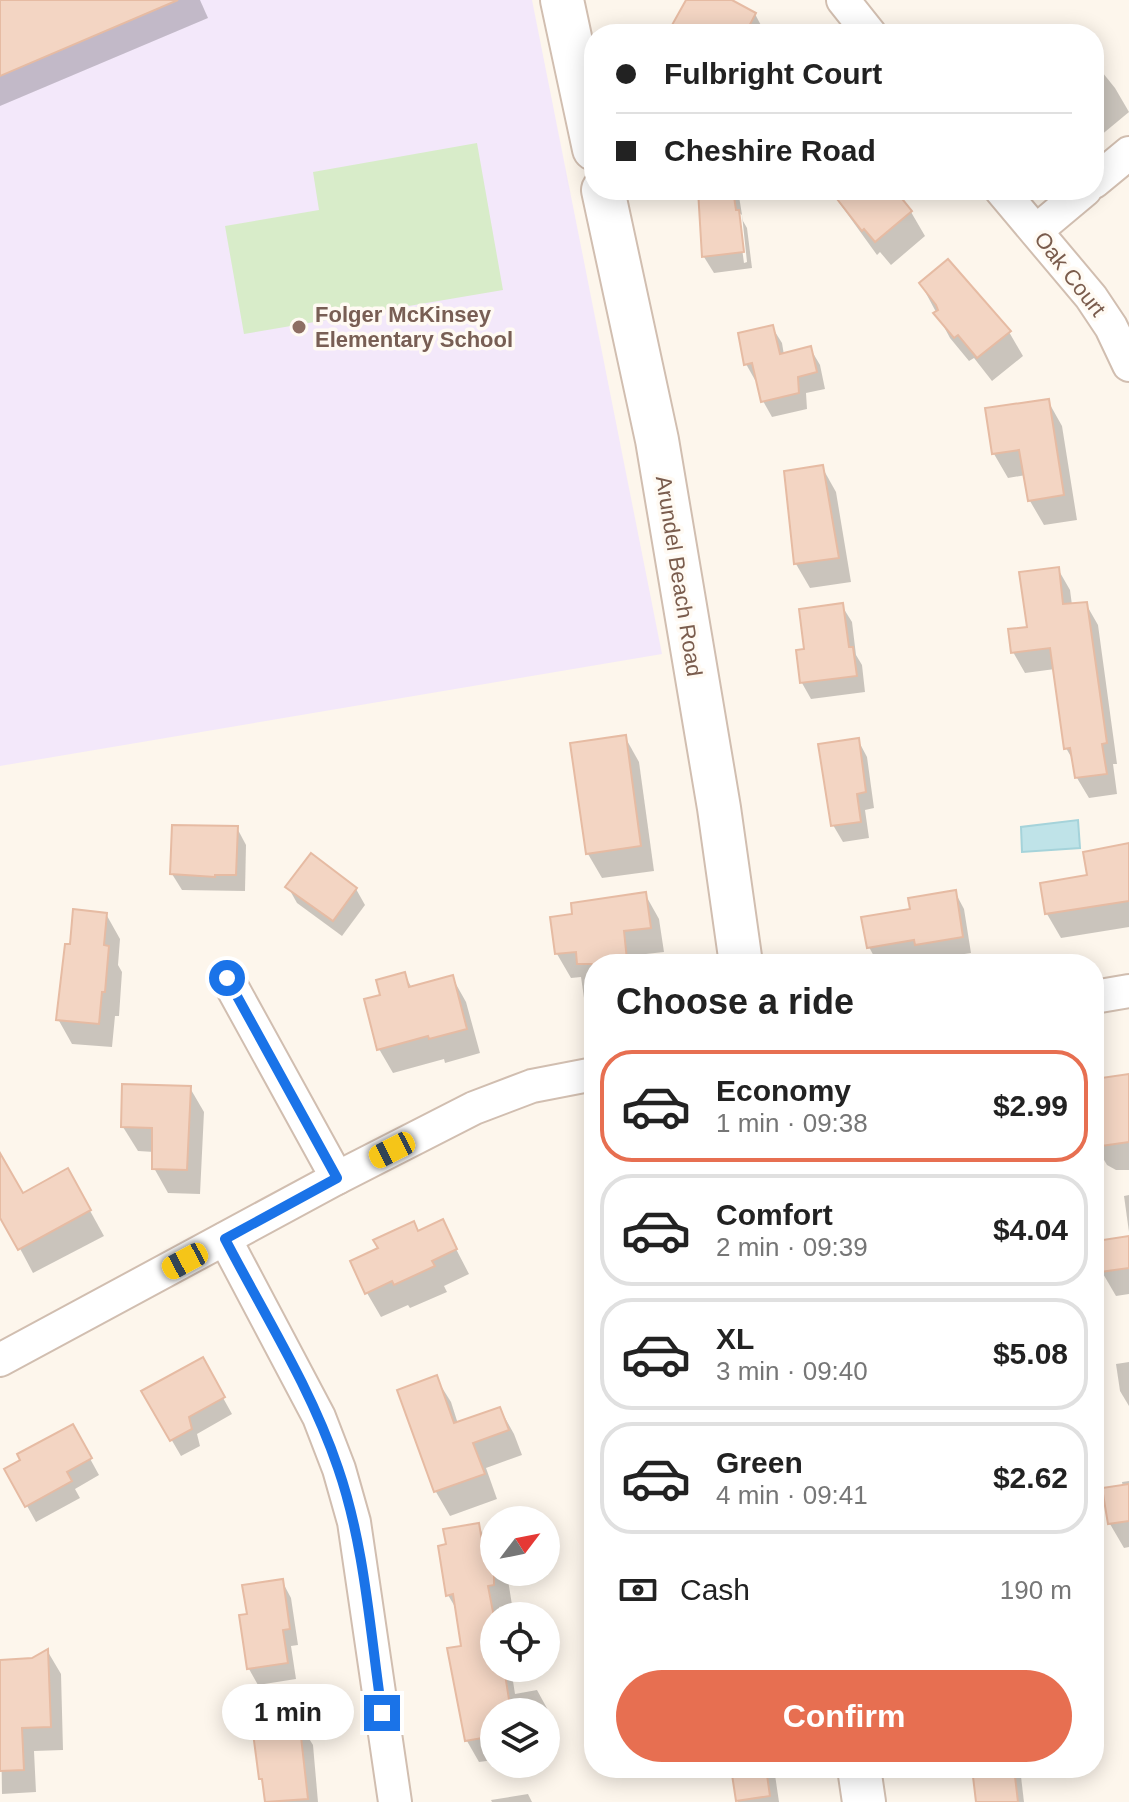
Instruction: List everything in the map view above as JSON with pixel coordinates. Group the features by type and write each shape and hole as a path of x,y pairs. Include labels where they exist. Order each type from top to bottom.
{"street":[{"path":"562,0 584,102"},
{"path":"843,0 862,24"},
{"path":"1104,174 1129,153"},
{"name":"Arundel Beach Road","path":"605,200 657,440 719,808 740,954"},
{"name":"Oak Court","path":"1010,200 1091,297 1111,327 1129,365"},
{"path":"1036,231 1073,200"},
{"path":"227,978 337,1178"},
{"path":"1104,995 1129,991"},
{"path":"0,1360 337,1178 474,1108 532,1086 584,1076"},
{"path":"225,1239 319,1417 339,1469 354,1522 395,1802"},
{"path":"860,1778 864,1802"}],"shaded area":[{"name":"Folger McKinsey Elementary School","path":"0,0 532,0 662,654 0,766"}],"green space":[{"path":"477,143 503,290 244,334 225,226 319,210 313,172"}],"water":[{"path":"1078,820 1080,848 1022,852 1021,827"}],"building":[{"path":"0,0 178,0 0,76"},
{"path":"686,0 732,0 756,13 750,24 673,24"},
{"path":"699,200 734,200 736,210 739,210 744,252 702,257"},
{"path":"838,200 903,200 912,211 875,242 864,229 862,231"},
{"path":"948,259 1011,331 977,358 958,335 954,338 933,313 938,310 936,305 919,283"},
{"path":"773,325 780,354 811,346 817,372 798,377 799,393 761,402 752,363 744,365 738,333"},
{"path":"1049,399 1064,495 1028,501 1019,450 992,454 985,408"},
{"path":"823,465 839,558 794,564 784,471"},
{"path":"1059,567 1063,604 1087,602 1107,743 1102,744 1107,774 1075,778 1070,748 1064,749 1050,648 1011,653 1008,629 1027,627 1019,572"},
{"path":"843,603 857,676 800,683 796,650 804,649 799,609"},
{"path":"626,735 641,846 586,854 570,743"},
{"path":"859,738 866,792 857,794 861,822 831,826 818,744"},
{"path":"172,825 238,826 236,875 170,874"},
{"path":"1129,843 1129,901 1045,914 1040,883 1087,875 1083,852"},
{"path":"311,853 357,888 333,921 285,887"},
{"path":"956,890 963,937 915,945 914,940 867,948 861,917 910,909 908,898"},
{"path":"646,892 651,928 624,931 626,954 584,954 584,964 577,964 576,952 555,954 550,917 572,914 571,903"},
{"path":"73,909 107,913 104,945 109,946 99,1024 56,1020 65,944 70,944"},
{"path":"405,972 409,987 453,975 467,1029 377,1050 364,999 380,995 376,980"},
{"path":"1129,1074 1129,1142 1104,1146 1104,1078"},
{"path":"122,1084 191,1086 187,1170 152,1169 152,1128 121,1127"},
{"path":"0,1153 23,1193 68,1168 91,1210 18,1250 0,1218"},
{"path":"443,1219 457,1249 432,1261 435,1266 394,1285 392,1281 365,1294 350,1261 378,1248 373,1240 414,1221 418,1231"},
{"path":"1129,1236 1129,1268 1104,1271 1104,1240"},
{"path":"203,1357 225,1397 189,1417 192,1429 170,1441 141,1391"},
{"path":"437,1375 454,1423 500,1407 509,1430 473,1443 485,1474 434,1492 397,1390"},
{"path":"73,1424 92,1458 67,1472 72,1481 25,1507 4,1469 20,1460 17,1454"},
{"path":"1129,1484 1129,1521 1108,1524 1104,1488"},
{"path":"479,1523 480,1586 488,1586 491,1602 480,1602 480,1682 506,1682 509,1698 480,1698 480,1738 465,1741 447,1648 461,1646 453,1594 446,1596 438,1546 446,1544 443,1529"},
{"path":"283,1579 290,1629 283,1630 288,1663 247,1669 239,1615 247,1614 242,1585"},
{"path":"48,1649 51,1727 22,1728 24,1770 0,1771 0,1660 32,1658"},
{"path":"299,1719 308,1799 265,1802 252,1725"},
{"path":"733,1778 767,1778 770,1796 736,1801"},
{"path":"973,1778 1015,1778 1018,1802 976,1802"}],"place":[{"name":"Folger McKinsey Elementary School","path":"299,327"}],"route":[{"path":"227,978 337,1178 225,1239 319,1417 339,1469 354,1522 382,1713"}]}
